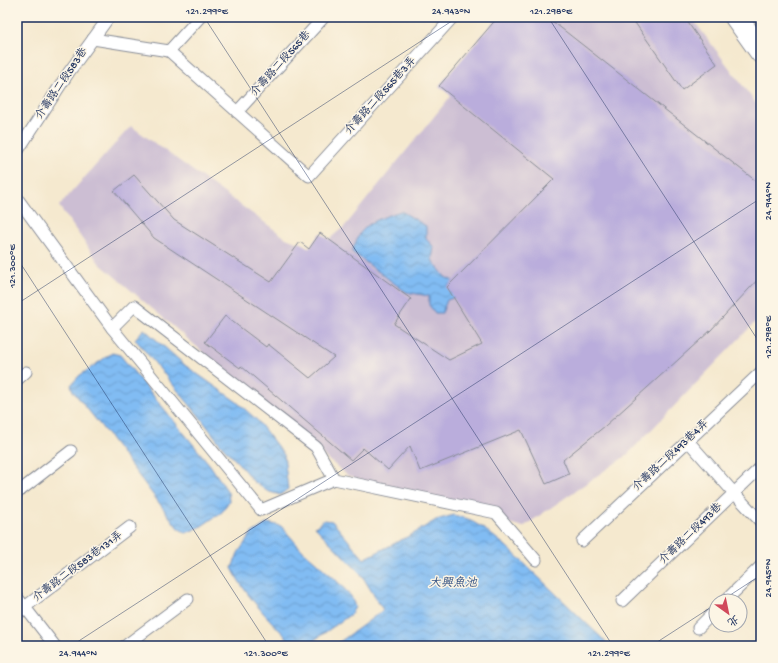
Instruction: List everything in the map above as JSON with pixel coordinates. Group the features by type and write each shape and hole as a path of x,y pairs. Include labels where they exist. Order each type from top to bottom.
{"main road":[{"path":"736,17 761,52"}],"lane":[{"name":"介壽路二段583巷","path":"17,152 69,72 109,17"},
{"path":"169,51 200,17"},
{"name":"介壽路二段565巷","path":"237,112 324,17"},
{"name":"介壽路二段565巷3弄","path":"237,112 309,176 453,17"},
{"path":"93,39 169,51 237,112"},
{"path":"17,198 112,328 261,510 334,479 496,513 536,560"},
{"path":"112,328 134,306 316,447 334,479"},
{"path":"17,380 26,372"},
{"name":"介壽路二段493巷4弄","path":"582,541 761,372"},
{"path":"688,441 761,522"},
{"path":"17,493 71,451"},
{"name":"介壽路二段493巷","path":"622,601 761,467"},
{"name":"介壽路二段583巷131弄","path":"21,610 130,527"},
{"path":"733,593 761,566"},
{"path":"17,596 21,610 55,646"},
{"path":"125,646 188,599"},
{"path":"698,628 708,618"}],"shaded area":[{"path":"515,17 691,17 761,110 761,316 627,455 523,527 348,476 99,263 59,206 131,126 286,238 316,250 345,226"}],"water":[{"path":"401,211 426,226 426,239 434,247 432,260 445,277 453,281 455,297 447,300 442,313 435,313 429,305 429,296 406,292 352,252 358,236 367,226 381,218"},
{"path":"144,329 186,366 237,402 257,420 284,455 288,489 280,495 267,491 253,481 221,445 135,339"},
{"path":"112,353 120,355 210,465 228,492 229,501 222,512 200,527 186,533 178,528 73,391 71,385 79,376"},
{"name":"大興魚池","path":"454,515 468,519 483,528 506,546 610,646 334,646 383,610 361,574 315,527 324,520 332,521 364,559 413,534 436,520"},
{"path":"268,523 281,526 302,550 335,579 351,596 355,607 351,614 306,646 295,646 269,619 252,600 232,568 238,553 251,534"}],"building":[{"path":"498,17 547,17 761,185 761,276 711,330 605,426 563,460 569,474 546,484 521,430 420,471 410,446 388,470 363,448 351,460 241,366 240,368 205,342 225,316 266,347 268,344 310,378 334,357 154,238 114,191 134,175 174,220 271,282 300,242 309,249 320,233 411,299 394,324 449,360 482,344 447,287 554,179 439,86"},
{"path":"631,17 684,17 717,64 682,90"}]}
